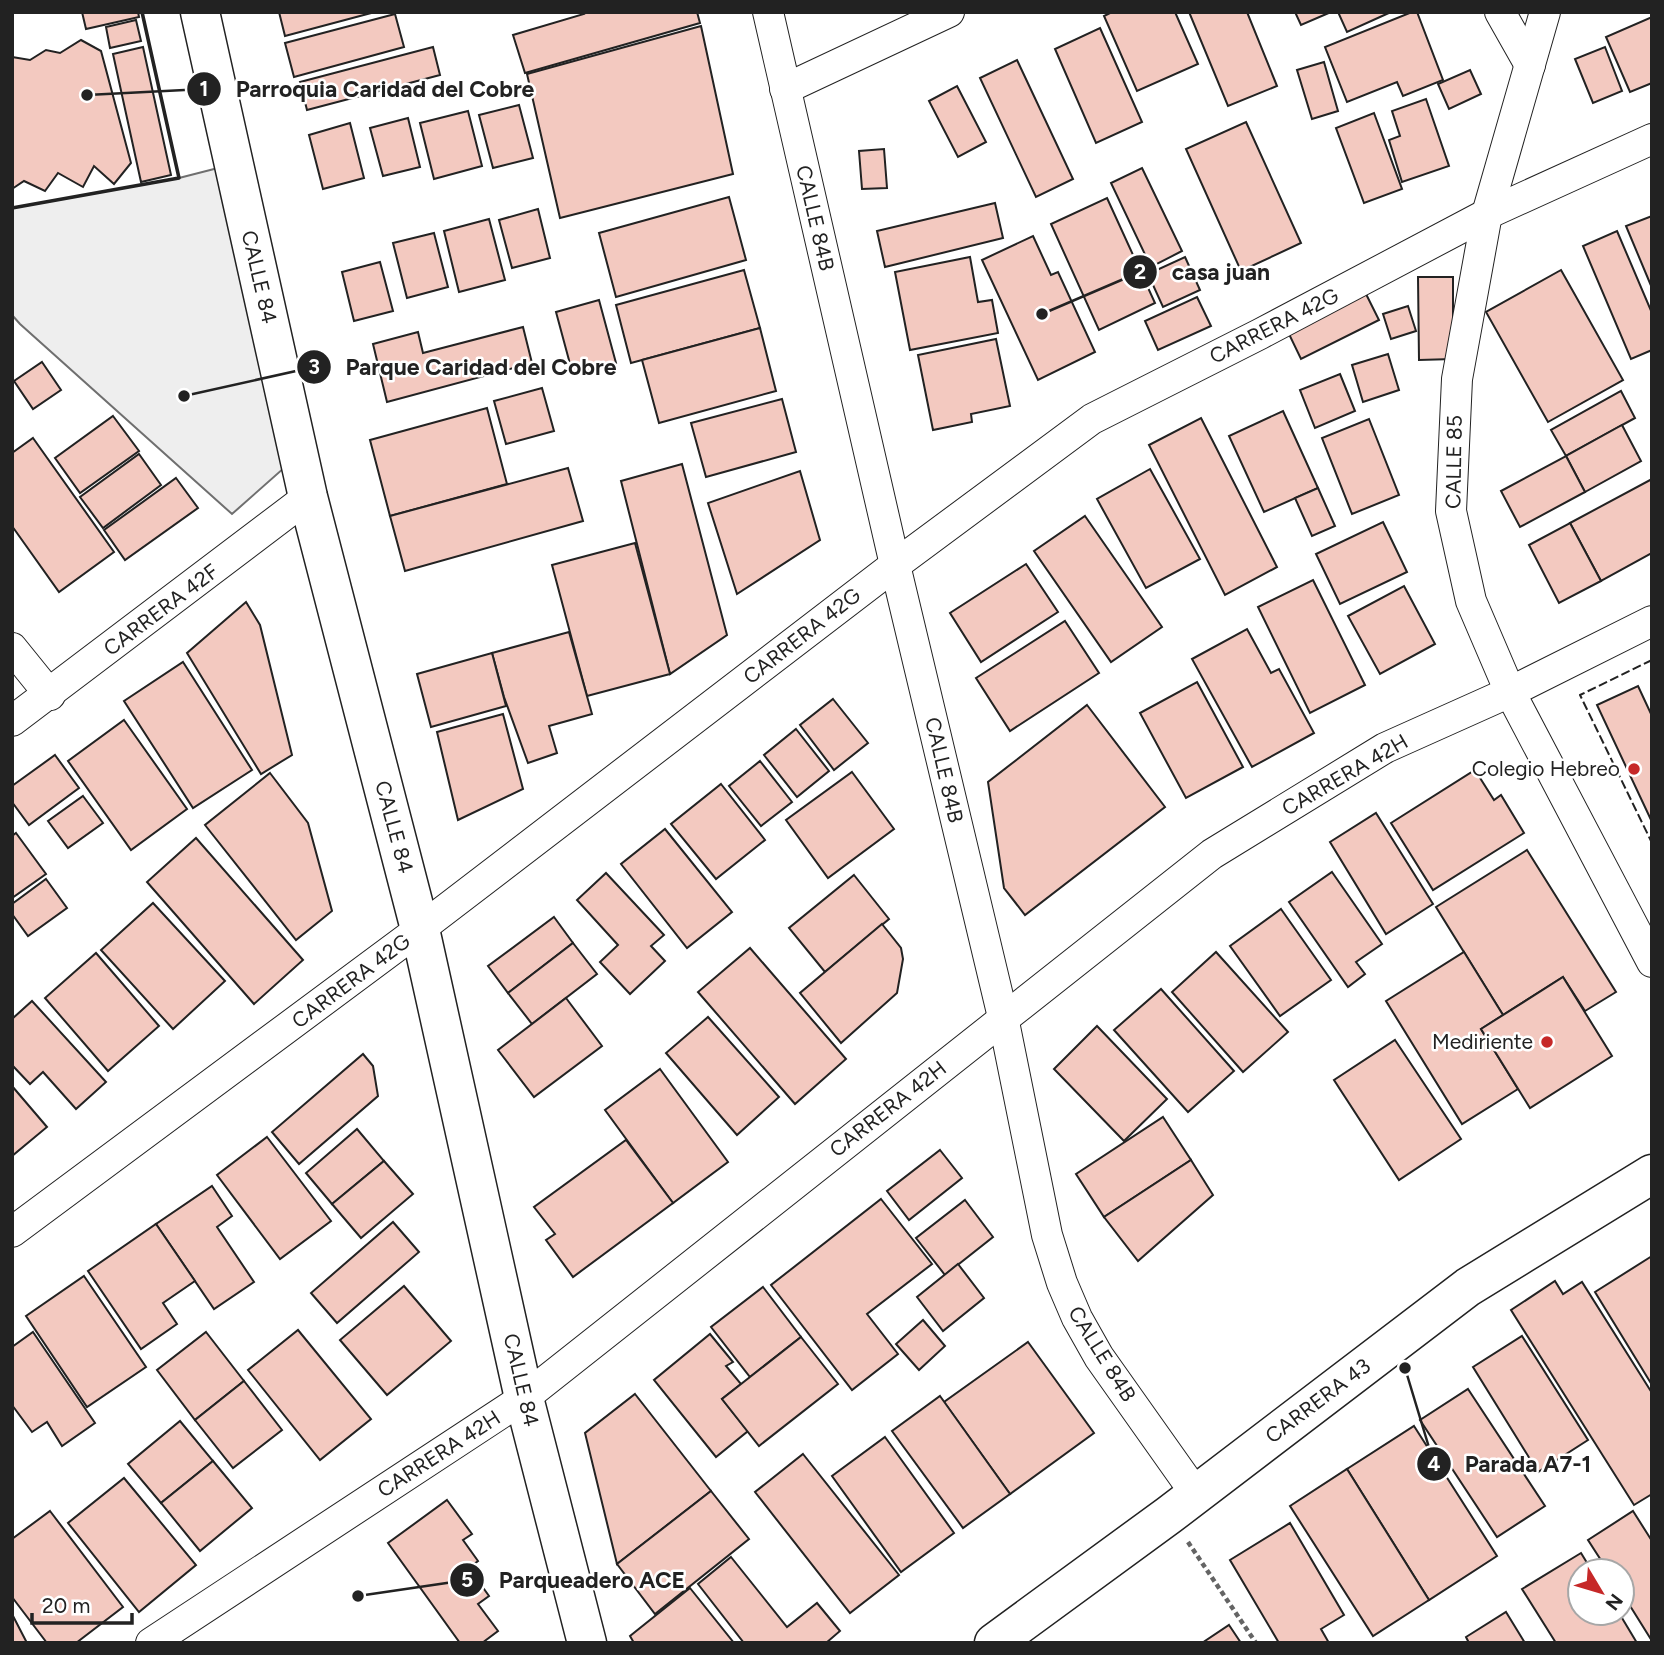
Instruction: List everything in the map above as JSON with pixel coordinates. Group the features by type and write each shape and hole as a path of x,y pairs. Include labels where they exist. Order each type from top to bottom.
{"street":[{"name":"CALLE 84","path":"201,12 308,496 421,929 524,1398 587,1643"},
{"name":"CALLE 84B","path":"768,12 895,565 1003,1017 1047,1235 1062,1283 1077,1318 1182,1504"},
{"path":"785,89 949,12"},
{"path":"1500,12 1530,65"},
{"name":"CALLE 85","path":"1545,12 1487,214 1457,379 1451,511 1471,601 1510,692 1652,962"},
{"name":"CARRERA 42G","path":"12,1232 421,929 895,565 1092,419 1487,214 1652,139"},
{"name":"CARRERA 42F","path":"12,722 308,496"},
{"name":"CARRERA 42H","path":"151,1643 524,1398 1212,854 1385,748 1510,692 1652,621"},
{"path":"12,648 50,695"},
{"name":"CARRERA 43","path":"994,1643 1468,1287 1652,1174"}],"path":[{"path":"1182,1504 1256,1643"}],"shaded area":[{"path":"218,168 284,468 232,514 12,315 12,208 179,178"}],"building":[{"path":"82,12 138,12 139,17 86,29"},
{"path":"279,12 375,12 285,36"},
{"path":"583,12 697,12 700,23 525,73 513,35 584,14"},
{"path":"1112,12 1175,12 1198,64 1137,91 1104,16"},
{"path":"1189,12 1247,12 1277,86 1228,106"},
{"path":"1295,12 1331,12 1301,25"},
{"path":"1338,12 1391,12 1347,32"},
{"path":"1417,12 1443,80 1403,96 1397,82 1347,102 1325,47"},
{"path":"395,14 404,47 294,77 285,43"},
{"path":"1652,17 1652,83 1630,92 1606,37"},
{"path":"136,20 141,41 110,48 106,27"},
{"path":"701,26 733,174 560,218 527,74"},
{"path":"1100,28 1142,122 1096,143 1055,49"},
{"path":"81,40 101,51 131,163 114,184 94,166 83,187 58,173 45,191 24,181 12,189 12,57 30,60 46,50 60,53"},
{"path":"143,47 171,175 141,182 113,54"},
{"path":"433,47 440,75 307,110 300,82"},
{"path":"1605,47 1622,91 1593,103 1575,59"},
{"path":"1017,60 1073,179 1036,197 980,78"},
{"path":"1324,62 1338,111 1312,119 1297,70"},
{"path":"1470,70 1481,94 1449,109 1438,84"},
{"path":"957,86 986,142 958,157 929,101"},
{"path":"1426,99 1449,166 1402,182 1389,140 1400,136 1392,111"},
{"path":"519,105 533,158 493,168 479,115"},
{"path":"468,111 482,166 434,179 420,123"},
{"path":"1374,113 1402,189 1364,203 1336,128"},
{"path":"408,118 420,167 383,176 370,128"},
{"path":"1246,122 1301,243 1241,271 1186,149"},
{"path":"350,123 364,178 323,189 309,135"},
{"path":"884,149 887,188 862,189 859,151"},
{"path":"1142,168 1182,251 1151,267 1111,183"},
{"path":"729,197 746,260 616,297 599,233"},
{"path":"1107,198 1155,303 1099,330 1051,224"},
{"path":"995,203 1003,238 885,267 877,231"},
{"path":"538,209 550,258 512,268 499,220"},
{"path":"1652,216 1652,288 1626,226"},
{"path":"489,219 505,280 459,292 444,231"},
{"path":"1617,231 1652,313 1652,350 1631,359 1583,246"},
{"path":"434,233 448,287 407,298 393,243"},
{"path":"1033,236 1051,275 1058,272 1095,352 1038,380 982,260"},
{"path":"970,257 978,302 992,300 998,333 910,350 895,272"},
{"path":"1185,257 1200,290 1163,307 1148,274"},
{"path":"380,262 393,311 354,321 342,272"},
{"path":"744,270 760,328 631,363 616,305"},
{"path":"1561,270 1623,380 1548,422 1486,312"},
{"path":"1418,277 1453,277 1453,359 1419,360"},
{"path":"1366,294 1379,320 1301,359 1288,332"},
{"path":"1197,297 1211,326 1158,350 1145,321"},
{"path":"599,300 616,363 573,375 556,312"},
{"path":"1408,306 1416,331 1391,339 1383,314"},
{"path":"523,327 532,363 387,402 373,344 418,332 423,353"},
{"path":"760,328 776,391 659,423 642,360"},
{"path":"996,339 1010,406 971,414 972,422 933,430 918,355"},
{"path":"1388,354 1399,390 1363,402 1352,365"},
{"path":"42,362 61,390 33,409 14,381"},
{"path":"1340,374 1355,411 1315,428 1300,390"},
{"path":"542,388 554,431 506,444 494,401"},
{"path":"1621,391 1635,418 1566,456 1551,430"},
{"path":"782,399 796,452 706,477 691,423"},
{"path":"487,408 507,484 390,516 370,440"},
{"path":"1283,411 1318,488 1264,512 1229,436"},
{"path":"113,416 139,451 80,493 55,458"},
{"path":"1201,418 1277,567 1225,595 1149,445"},
{"path":"1369,419 1399,495 1352,514 1322,438"},
{"path":"1622,425 1641,461 1585,492 1566,456"},
{"path":"33,438 114,552 59,592 12,526 12,453"},
{"path":"139,454 161,485 103,528 80,497"},
{"path":"1566,456 1585,492 1520,527 1501,491"},
{"path":"682,464 727,635 670,674 621,481"},
{"path":"568,468 583,521 405,571 390,516"},
{"path":"1150,469 1200,559 1146,588 1097,499"},
{"path":"800,471 820,540 737,594 708,503"},
{"path":"176,478 198,508 125,560 104,530"},
{"path":"1652,479 1652,553 1601,581 1570,523"},
{"path":"1318,488 1335,526 1312,536 1295,498"},
{"path":"1085,516 1162,627 1111,662 1034,551"},
{"path":"1383,522 1407,572 1340,604 1316,554"},
{"path":"1570,523 1601,581 1559,603 1529,545"},
{"path":"635,543 670,674 587,696 552,565"},
{"path":"1026,564 1058,612 981,662 950,613"},
{"path":"1313,580 1365,685 1310,713 1258,607"},
{"path":"1404,586 1435,644 1380,674 1348,616"},
{"path":"246,602 260,625 292,755 261,774 187,653"},
{"path":"1065,621 1099,673 1010,731 976,678"},
{"path":"1247,629 1271,673 1279,669 1314,733 1252,767 1192,659"},
{"path":"569,632 592,714 549,726 557,753 528,763 504,697 492,653"},
{"path":"492,653 506,706 431,727 417,674"},
{"path":"183,662 252,770 193,808 124,701"},
{"path":"1197,682 1243,767 1186,798 1140,713"},
{"path":"1638,686 1652,716 1652,822 1597,705"},
{"path":"833,699 868,743 834,770 800,725"},
{"path":"1087,705 1165,807 1025,915 1004,888 988,782"},
{"path":"503,714 523,789 458,820 437,732"},
{"path":"124,720 187,809 131,850 68,761"},
{"path":"796,729 829,771 797,797 764,755"},
{"path":"55,755 79,788 29,825 12,802 12,786"},
{"path":"760,761 792,802 761,826 729,786"},
{"path":"1475,770 1494,800 1501,795 1524,833 1433,890 1391,823"},
{"path":"852,772 894,829 828,878 786,820"},
{"path":"270,773 308,823 332,911 296,940 205,825"},
{"path":"721,784 765,840 716,879 671,824"},
{"path":"83,796 103,823 68,848 48,821"},
{"path":"1376,813 1433,904 1386,934 1330,842"},
{"path":"665,829 732,912 687,948 621,864"},
{"path":"16,833 46,874 12,898 12,836"},
{"path":"196,838 303,960 254,1004 147,882"},
{"path":"1527,850 1616,992 1585,1011 1563,977 1503,1015 1436,907"},
{"path":"1332,872 1382,944 1356,962 1365,974 1348,987 1289,902"},
{"path":"606,873 664,935 651,946 665,961 630,994 600,962 618,945 577,900"},
{"path":"854,875 889,919 825,972 789,928"},
{"path":"46,879 67,908 28,936 12,914 12,904"},
{"path":"153,903 225,981 173,1029 101,950"},
{"path":"1281,909 1331,980 1280,1016 1230,946"},
{"path":"554,917 573,943 508,993 488,966"},
{"path":"882,924 901,948 903,959 897,993 841,1043 800,993"},
{"path":"573,943 597,974 532,1024 508,993"},
{"path":"750,948 846,1059 795,1104 698,992"},
{"path":"1216,952 1288,1032 1243,1072 1172,992"},
{"path":"1464,952 1503,1015 1481,1029 1518,1089 1462,1124 1386,1001"},
{"path":"96,953 159,1026 108,1071 45,998"},
{"name":"Mediriente","path":"1563,977 1612,1056 1530,1108 1481,1029"},
{"path":"1161,989 1234,1071 1188,1112 1114,1030"},
{"path":"566,998 602,1046 534,1097 498,1050"},
{"path":"32,1001 106,1082 76,1109 43,1072 30,1084 12,1065 12,1019"},
{"path":"708,1017 779,1097 737,1135 666,1053"},
{"path":"1097,1026 1167,1099 1124,1141 1054,1069"},
{"path":"1395,1040 1461,1139 1399,1180 1334,1080"},
{"path":"363,1054 373,1066 378,1096 299,1164 272,1132"},
{"path":"660,1069 728,1162 673,1203 605,1110"},
{"path":"12,1086 47,1127 12,1156"},
{"path":"1163,1117 1191,1160 1104,1217 1076,1174"},
{"path":"357,1129 384,1161 332,1204 306,1173"},
{"path":"267,1137 331,1221 280,1259 217,1175"},
{"path":"626,1140 673,1203 573,1277 546,1240 555,1234 534,1207"},
{"path":"940,1150 962,1178 909,1220 887,1191"},
{"path":"1191,1160 1213,1195 1138,1261 1104,1217"},
{"path":"384,1161 413,1194 361,1238 332,1204"},
{"path":"212,1186 232,1216 217,1227 254,1282 214,1309 156,1224"},
{"path":"881,1199 932,1264 867,1314 898,1354 852,1390 771,1285"},
{"path":"965,1200 993,1237 945,1275 916,1238"},
{"path":"393,1222 419,1252 337,1323 311,1293"},
{"path":"156,1224 195,1281 163,1303 177,1324 141,1349 88,1271"},
{"path":"1652,1256 1652,1385 1595,1292"},
{"path":"958,1264 984,1298 943,1331 917,1297"},
{"path":"84,1276 146,1367 87,1407 26,1316"},
{"path":"1555,1281 1563,1294 1582,1282 1652,1393 1652,1494 1634,1505 1511,1310"},
{"path":"404,1286 451,1341 387,1395 340,1340"},
{"path":"763,1287 801,1337 750,1377 711,1327"},
{"path":"923,1320 945,1346 919,1370 896,1344"},
{"path":"298,1330 371,1419 320,1460 248,1370"},
{"path":"33,1332 95,1423 62,1446 47,1422 32,1432 12,1405 12,1347"},
{"path":"206,1332 244,1381 195,1420 157,1370"},
{"path":"710,1334 733,1362 726,1366 741,1384 722,1399 748,1431 716,1457 654,1380"},
{"path":"1522,1336 1588,1440 1538,1472 1473,1367"},
{"path":"801,1337 838,1384 759,1446 722,1399"},
{"path":"1028,1342 1094,1433 1010,1494 944,1402"},
{"path":"244,1381 282,1430 233,1468 195,1420"},
{"path":"1468,1389 1545,1506 1497,1537 1420,1420"},
{"path":"635,1394 711,1491 617,1564 585,1433"},
{"path":"940,1396 1010,1494 963,1528 892,1431"},
{"path":"180,1421 213,1461 161,1503 128,1464"},
{"path":"1414,1426 1497,1556 1429,1600 1347,1469"},
{"path":"885,1437 954,1533 901,1572 832,1476"},
{"path":"803,1454 899,1575 850,1613 755,1492"},
{"path":"213,1461 252,1508 200,1551 161,1503"},
{"path":"1347,1469 1429,1600 1373,1636 1290,1506"},
{"path":"124,1478 196,1565 139,1612 68,1523"},
{"path":"711,1491 749,1539 655,1614 617,1564"},
{"path":"447,1500 472,1534 463,1540 478,1561 469,1568 489,1596 478,1604 498,1631 482,1643 460,1643 388,1543"},
{"path":"50,1511 123,1607 76,1643 47,1643 12,1597 12,1539"},
{"path":"1633,1511 1652,1541 1652,1641 1636,1615 1636,1557 1599,1557 1588,1540"},
{"path":"1290,1523 1344,1615 1321,1629 1329,1643 1279,1643 1230,1560"},
{"path":"731,1557 787,1627 817,1603 840,1631 826,1643 744,1643 698,1584"},
{"path":"1566,1562 1566,1627 1627,1627 1637,1643 1556,1643 1522,1589"},
{"path":"690,1588 734,1643 634,1643 630,1636"},
{"path":"1506,1612 1525,1643 1469,1643 1466,1637"},
{"path":"12,1614 27,1643 12,1643"},
{"path":"1229,1625 1241,1643 1202,1643"}],"fence":[{"path":"1652,660 1580,695 1652,843"}],"wall":[{"path":"12,208 179,178 142,12"}],"place":[{"name":"Parroquia Caridad del Cobre","path":"87,95"},
{"name":"casa juan","path":"1042,314"},
{"name":"Parque Caridad del Cobre","path":"184,396"},
{"name":"Colegio Hebreo","path":"1634,769"},
{"name":"Mediriente","path":"1547,1042"},
{"name":"Parada A7-1","path":"1405,1368"},
{"name":"Parqueadero ACE","path":"358,1596"}]}
